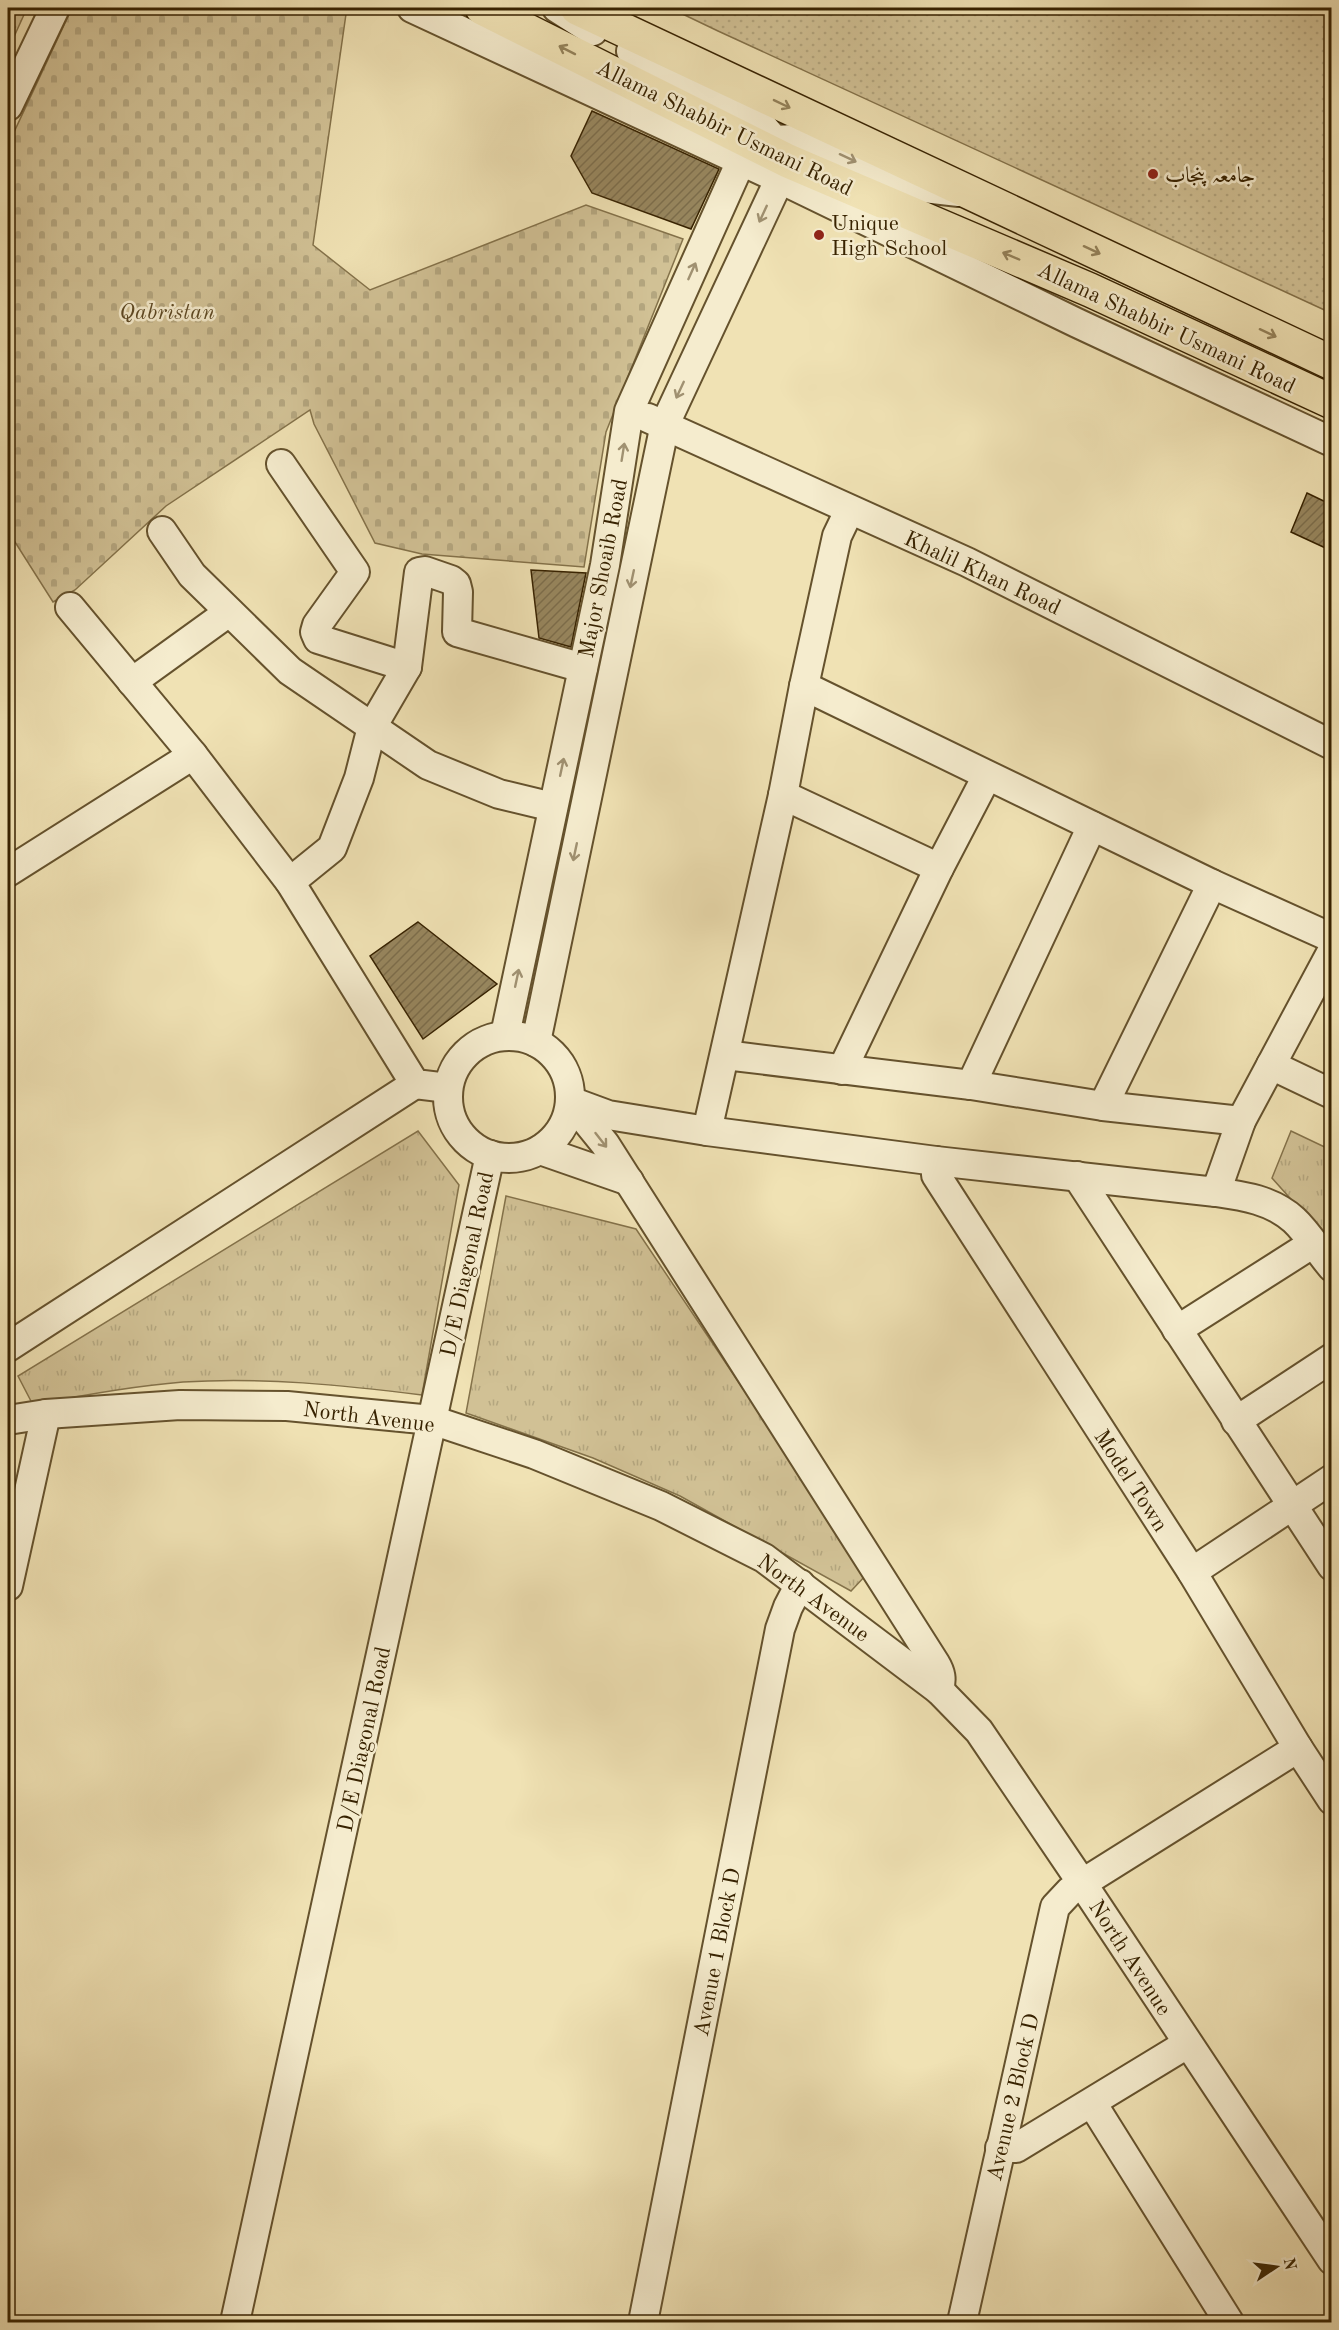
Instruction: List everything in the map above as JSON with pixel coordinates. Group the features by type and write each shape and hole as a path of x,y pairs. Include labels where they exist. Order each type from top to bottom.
{"main road":[{"name":"Allama Shabbir Usmani Road","path":"482,8 767,157 1090,290 1332,402"},
{"name":"Allama Shabbir Usmani Road","path":"577,8 1332,363"}],"street":[{"path":"8,106 55,8"},
{"path":"412,8 767,157 1077,323 1332,442"},
{"path":"557,8 591,30 734,102 759,122 767,157"},
{"path":"767,157 795,139 819,144 907,186 973,194"},
{"name":"Major Shoaib Road","path":"505,1035 605,565 629,411 767,157"},
{"name":"Major Shoaib Road","path":"536,1041 664,424 767,157"},
{"path":"1077,323 1090,290"},
{"name":"Khalil Khan Road","path":"629,411 664,424 849,511 967,562 1332,745"},
{"path":"281,464 355,572 317,625 315,632 318,639 407,667"},
{"path":"707,1131 783,795 837,536 849,511"},
{"path":"162,531 192,575 290,671 428,765 500,794 553,807"},
{"path":"290,882 332,848 359,778 372,727 407,667 419,572 425,571 451,580 456,585 458,592 457,632 583,668"},
{"path":"70,607 192,754 290,882 415,1084"},
{"path":"132,682 229,612"},
{"path":"804,686 1212,884 1332,938"},
{"path":"8,872 192,754"},
{"path":"842,1070 939,868 987,776"},
{"path":"783,795 939,868"},
{"path":"971,1085 1092,826"},
{"path":"1103,1106 1212,884"},
{"path":"1216,1192 1241,1121 1332,951"},
{"path":"505,1035 520,1036 536,1041 550,1052 562,1066 568,1083 570,1101 565,1120 555,1137 540,1150 524,1156 507,1158 490,1155 474,1148 453,1122 448,1105 448,1088 461,1058 473,1046 488,1038 505,1035"},
{"path":"725,1055 971,1085 1103,1106 1241,1121"},
{"path":"1271,1065 1332,1094"},
{"path":"8,1347 415,1084 448,1088"},
{"path":"570,1101 608,1115 707,1131 936,1161 1246,1196 1267,1202 1295,1221 1332,1267"},
{"path":"570,1101 605,1144 935,1663 940,1672 939,1690"},
{"path":"540,1150 629,1181"},
{"name":"D/E Diagonal Road","path":"235,2322 490,1155"},
{"name":"Model Town","path":"936,1161 936,1175 1192,1572 1332,1800"},
{"path":"1077,1176 1332,1566"},
{"path":"1177,1330 1312,1244"},
{"path":"1236,1421 1332,1358"},
{"name":"North Avenue","path":"8,1420 46,1414 192,1405 287,1406 432,1420 534,1454 661,1506 764,1558 939,1690 979,1731 1332,2260"},
{"path":"8,1586 46,1414"},
{"path":"1192,1572 1332,1479"},
{"name":"Avenue 1 Block D","path":"643,2322 780,1629 800,1584"},
{"name":"Avenue 2 Block D","path":"962,2322 1055,1907 1061,1898 1082,1883 1298,1748"},
{"path":"1000,2148 1016,2148 1187,2044"},
{"path":"1092,2103 1229,2322"}],"green space":[{"path":"8,8 27,8 8,50"},
{"name":"Qabristan","path":"72,8 331,8 346,14 313,245 370,290 586,205 683,239 606,432 584,567 422,554 375,543 314,424 310,410 166,506 75,590 53,602 8,531 8,145"},
{"name":"جامعہ پنجاب","path":"670,8 1331,8 1331,313 718,31"},
{"path":"418,1131 459,1185 422,1395 303,1383 213,1381 127,1388 33,1405 18,1376"},
{"path":"1291,1131 1331,1150 1331,1244 1272,1178"},
{"path":"506,1196 636,1229 867,1574 851,1591 680,1496 593,1458 466,1413"}],"building":[{"path":"592,111 719,169 691,229 592,193 571,156"},
{"path":"1307,493 1332,505 1332,551 1291,532"},
{"path":"531,570 586,573 571,647 539,638"},
{"path":"418,922 497,984 423,1039 370,956"}],"place":[{"name":"جامعہ پنجاب","path":"1153,174"},
{"name":"Unique High School","path":"819,235"}]}
